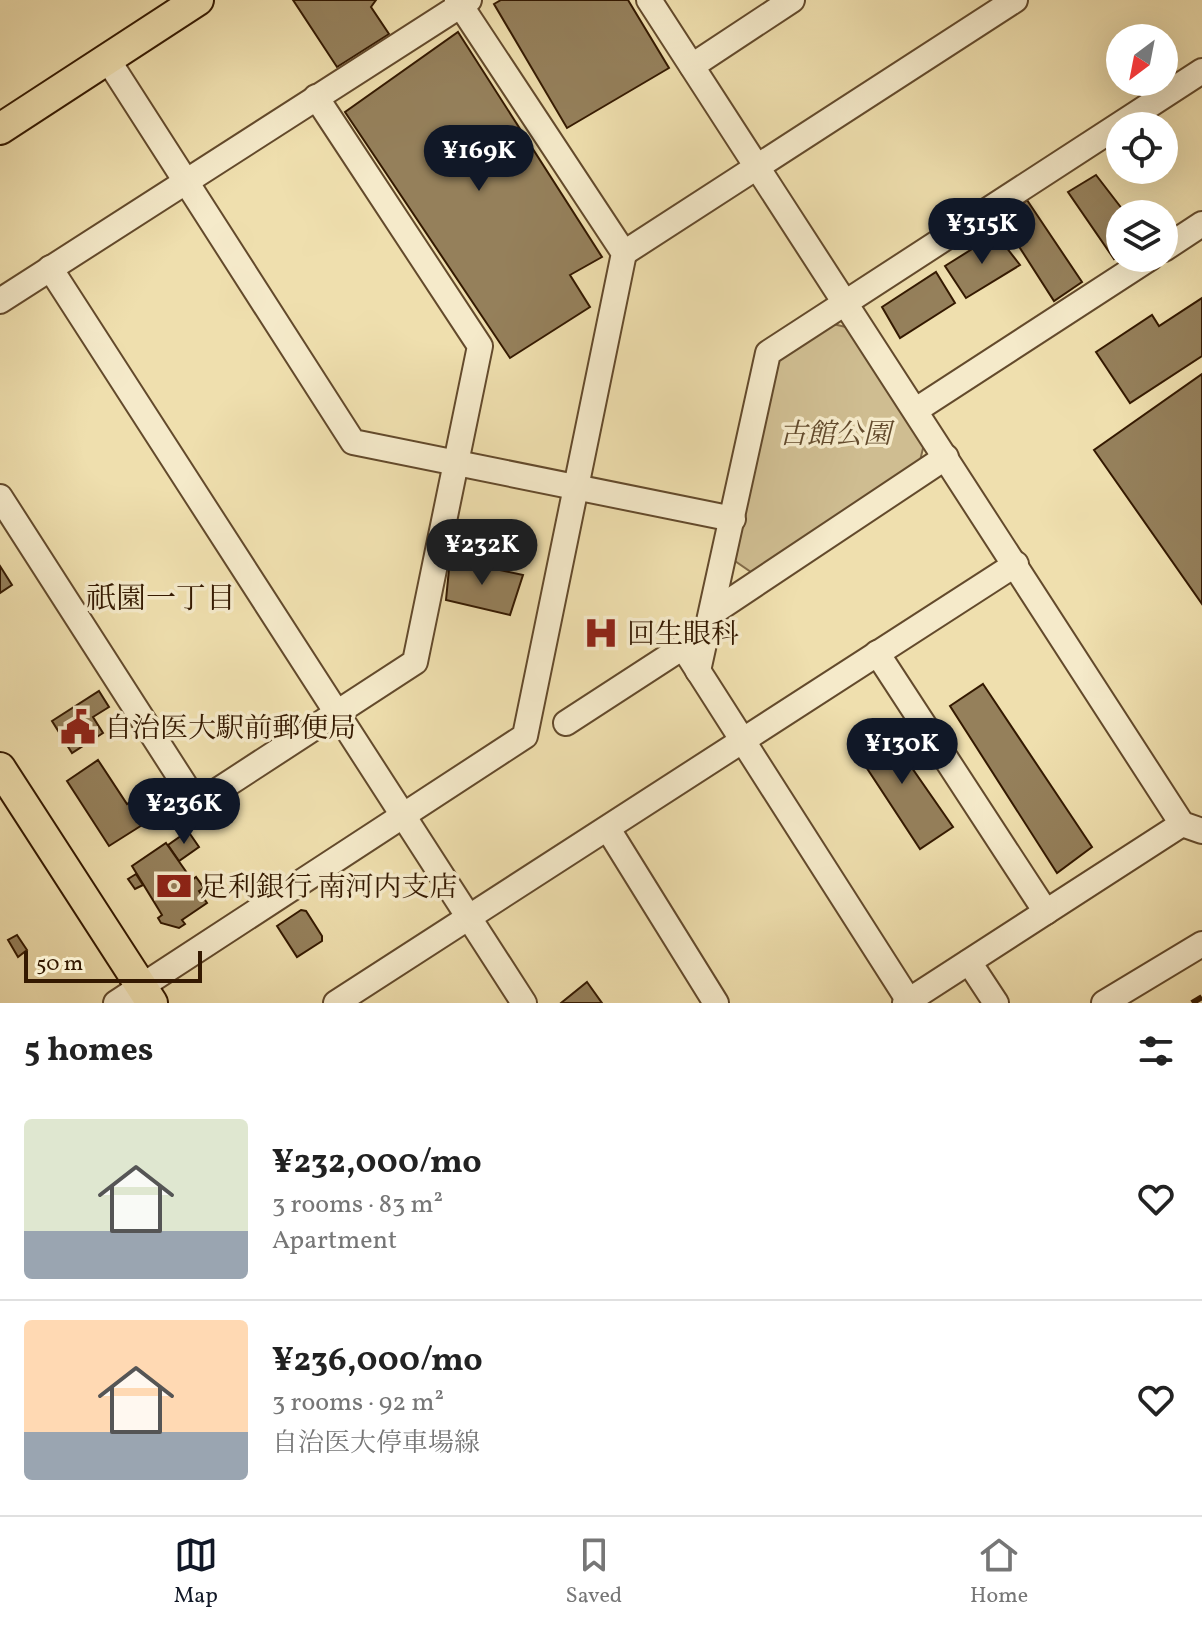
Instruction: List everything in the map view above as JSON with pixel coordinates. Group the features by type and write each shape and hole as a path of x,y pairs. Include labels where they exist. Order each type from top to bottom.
{"main road":[{"path":"0,129 198,0"},
{"path":"0,768 146,995"}],"street":[{"path":"566,723 683,647 907,1002 1046,912 1192,828 649,0"},
{"path":"692,66 792,0"},
{"path":"624,253 1015,0"},
{"path":"0,301 462,2 624,253 525,736 403,816 146,995 116,1003"},
{"path":"108,60 353,442 733,519"},
{"path":"698,671 768,353 1202,71"},
{"path":"0,497 197,804 415,662 480,346 316,97"},
{"path":"1178,240 1202,224"},
{"path":"50,268 524,1003"},
{"path":"916,410 1128,272"},
{"path":"712,613 946,457"},
{"path":"336,1003 1016,564"},
{"path":"877,653 1046,912"},
{"path":"608,829 716,1003"},
{"path":"1104,1003 1202,944"},
{"path":"969,962 996,1003"}],"green space":[{"name":"古館公園","path":"833,324 850,328 924,444 920,461 751,572 735,561 778,360"}],"building":[{"path":"293,0 376,0 371,7 389,34 337,67"},
{"path":"501,0 628,0 669,68 567,128 494,4"},
{"path":"458,32 602,257 570,275 590,307 510,358 345,112"},
{"path":"1096,175 1115,200 1106,200 1106,247 1068,192"},
{"path":"1027,200 1082,282 1054,301 1002,220"},
{"path":"996,234 1020,265 966,298 945,266"},
{"path":"936,272 955,303 900,338 882,307"},
{"path":"1202,298 1202,356 1130,403 1096,352 1152,315 1159,326"},
{"path":"1202,374 1202,604 1094,450"},
{"path":"450,559 523,575 510,615 446,600"},
{"path":"0,566 12,585 0,593"},
{"path":"983,684 1092,847 1057,873 950,706"},
{"name":"自治医大駅前郵便局","path":"99,691 109,707 93,717 103,733 72,753 52,721"},
{"path":"880,722 953,827 920,849 851,744"},
{"path":"98,760 127,804 162,781 177,803 109,846 67,781"},
{"path":"188,831 199,847 179,861 168,845"},
{"name":"足利銀行 南河内支店","path":"166,843 192,880 196,877 204,888 199,891 207,903 182,920 185,924 179,928 161,923 158,918 162,915 132,866"},
{"path":"136,874 143,885 135,889 128,879"},
{"path":"301,910 306,911 322,941 297,957 277,926"},
{"path":"17,935 27,950 18,957 8,940"},
{"path":"587,982 602,1003 561,1003"}],"railway":[{"path":"1192,1003 1202,997"}],"place":[{"name":"回生眼科","path":"601,633"},
{"name":"自治医大駅前郵便局","path":"78,727"},
{"name":"足利銀行 南河内支店","path":"174,886"}],"district":[{"name":"祇園一丁目","path":"161,598"}]}
